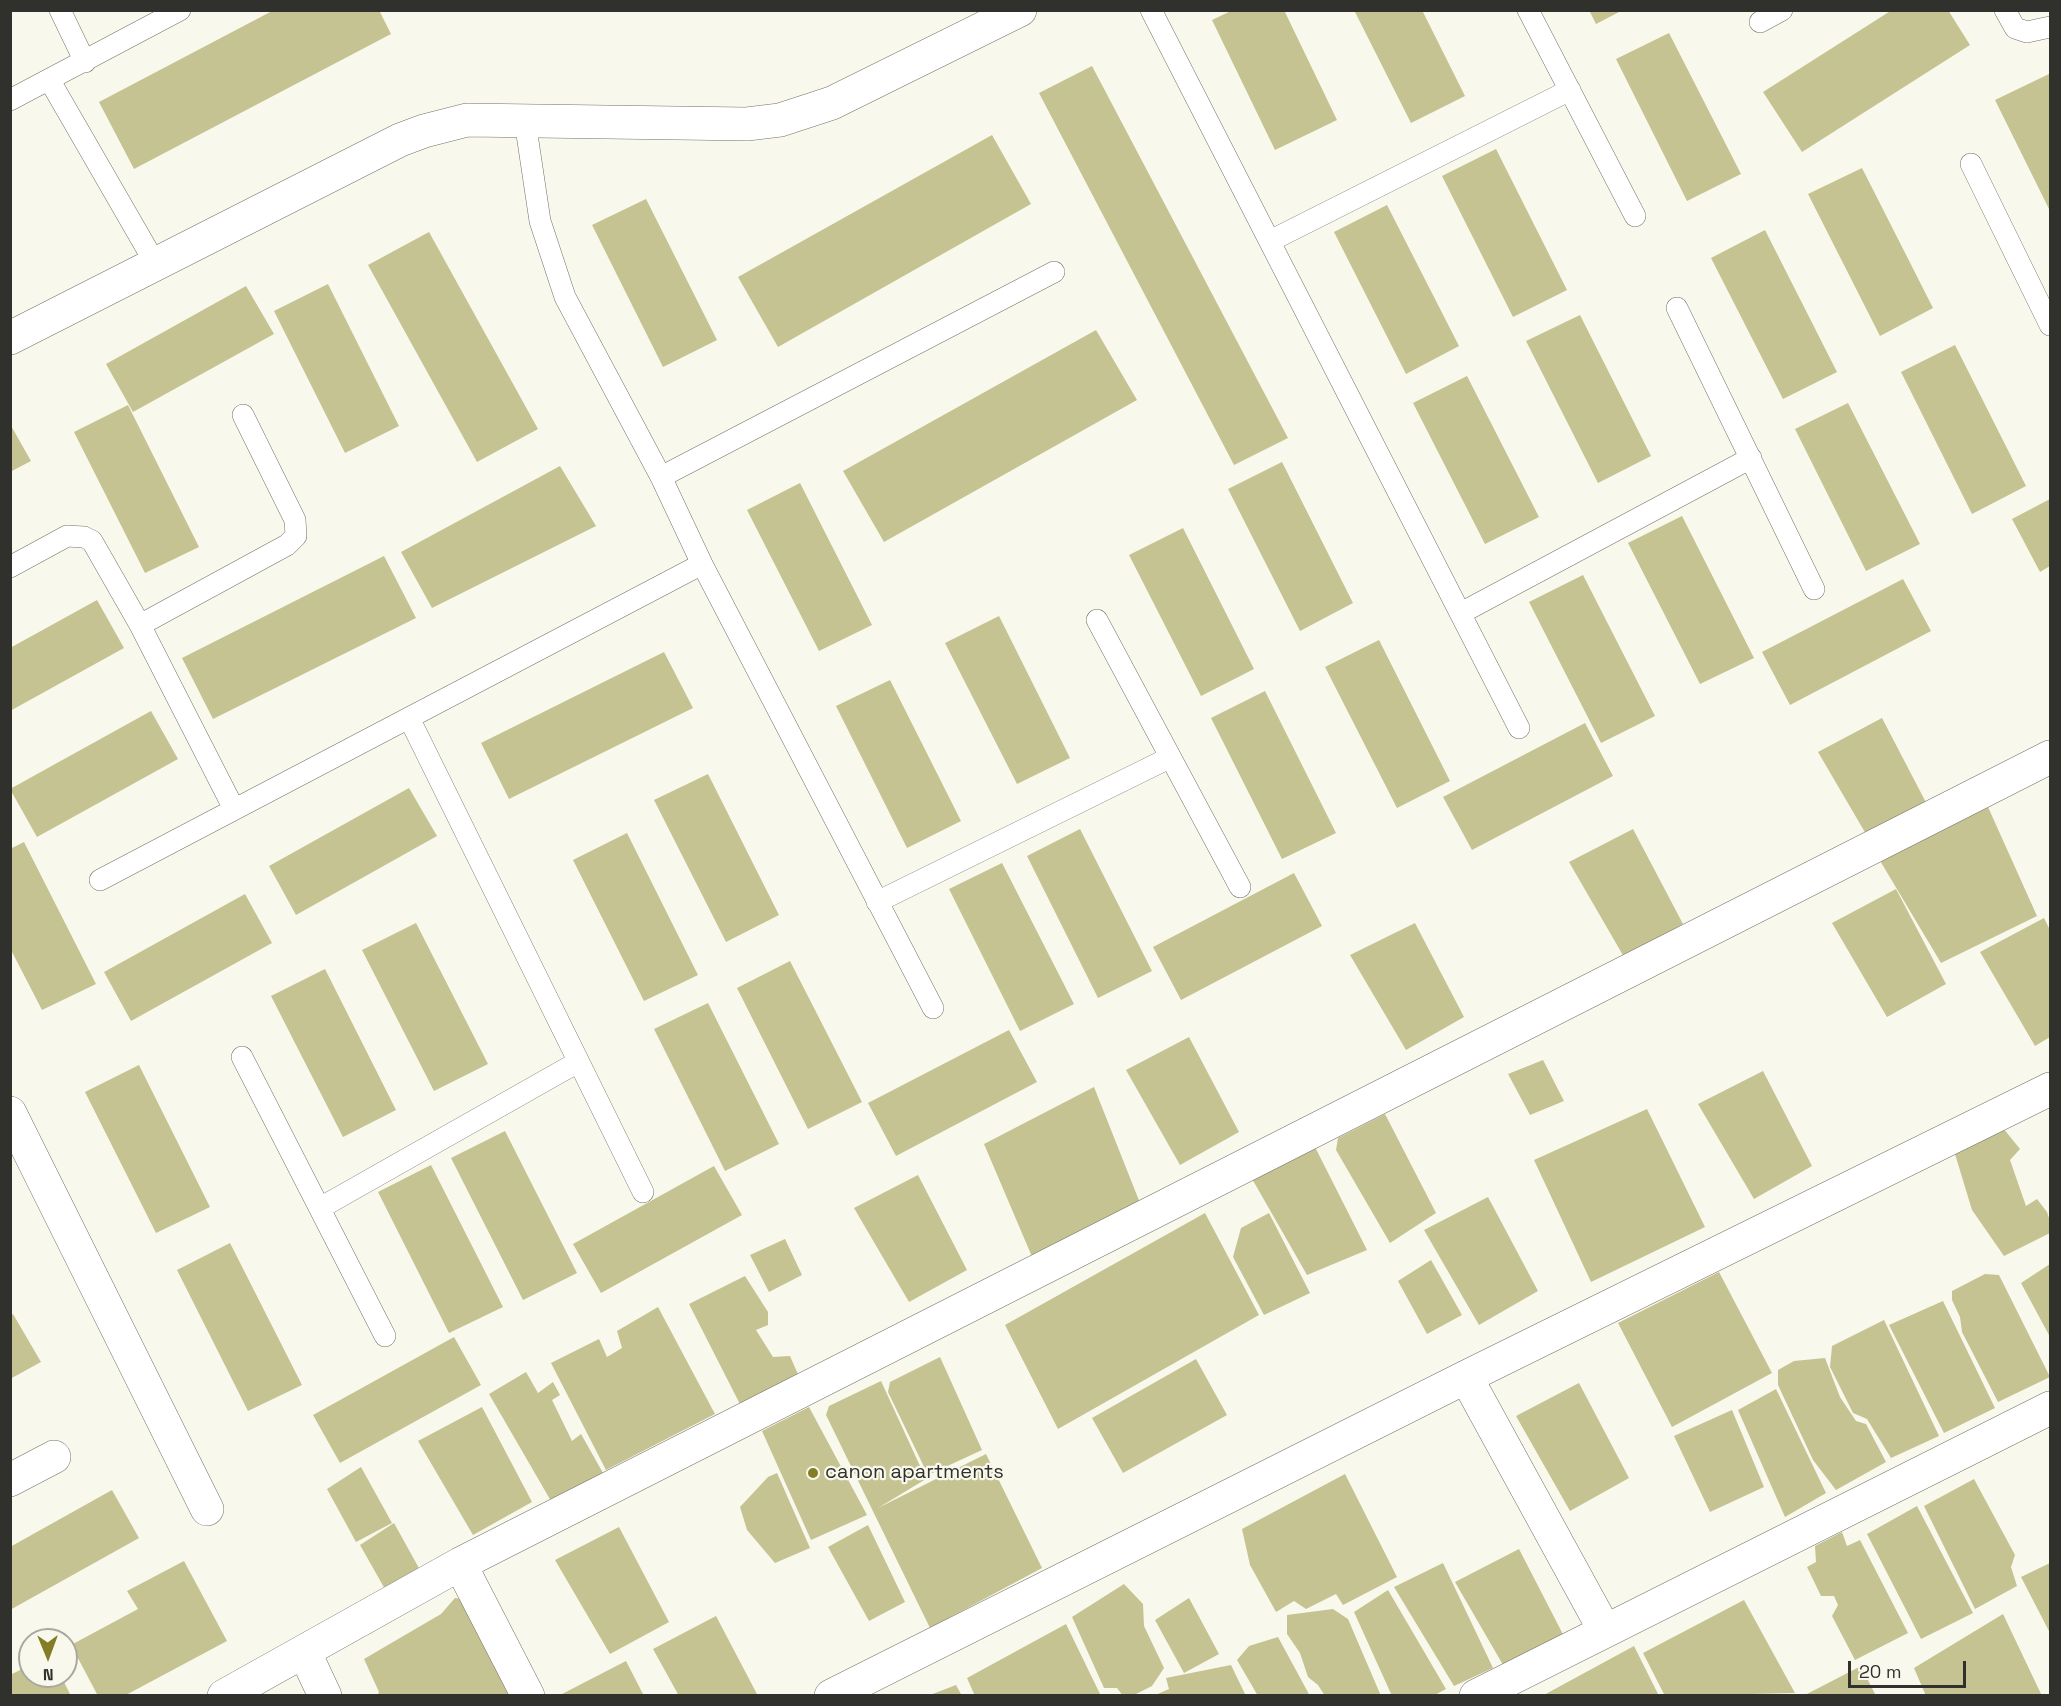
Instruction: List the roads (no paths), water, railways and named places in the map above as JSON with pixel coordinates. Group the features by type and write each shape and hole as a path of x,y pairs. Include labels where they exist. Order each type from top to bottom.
{"street":[{"path":"10,338 400,140 467,120 747,124 780,120 832,103 1020,10"},
{"path":"224,1695 304,1653 460,1564 2050,757"},
{"path":"831,1695 1466,1377 2050,1089"},
{"path":"10,1113 207,1509"},
{"path":"1466,1377 1604,1629"},
{"path":"1476,1695 2050,1408"},
{"path":"10,1480 54,1457"},
{"path":"460,1564 528,1695"},
{"path":"304,1653 326,1695"}],"lane":[{"path":"60,10 85,62"},
{"path":"10,100 50,81 180,10"},
{"path":"1151,10 1519,728"},
{"path":"1528,10 1635,216"},
{"path":"1760,22 1782,10"},
{"path":"2005,10 2015,28 2027,32 2050,27"},
{"path":"50,81 155,263"},
{"path":"1270,241 1569,90"},
{"path":"525,121 540,221 565,297 661,477 702,564 933,1008"},
{"path":"1971,164 2048,312"},
{"path":"661,477 1054,272"},
{"path":"1677,308 1814,589"},
{"path":"140,625 287,545 296,536 295,520 243,415"},
{"path":"1461,613 1751,458"},
{"path":"10,567 67,536 89,539 140,625 234,809"},
{"path":"100,880 702,564"},
{"path":"1098,620 1169,758 1240,887"},
{"path":"409,718 643,1192"},
{"path":"877,902 1169,758"},
{"path":"243,1057 385,1336"},
{"path":"320,1208 578,1062"}],"place":[{"name":"canon apartments","path":"813,1473"}]}
